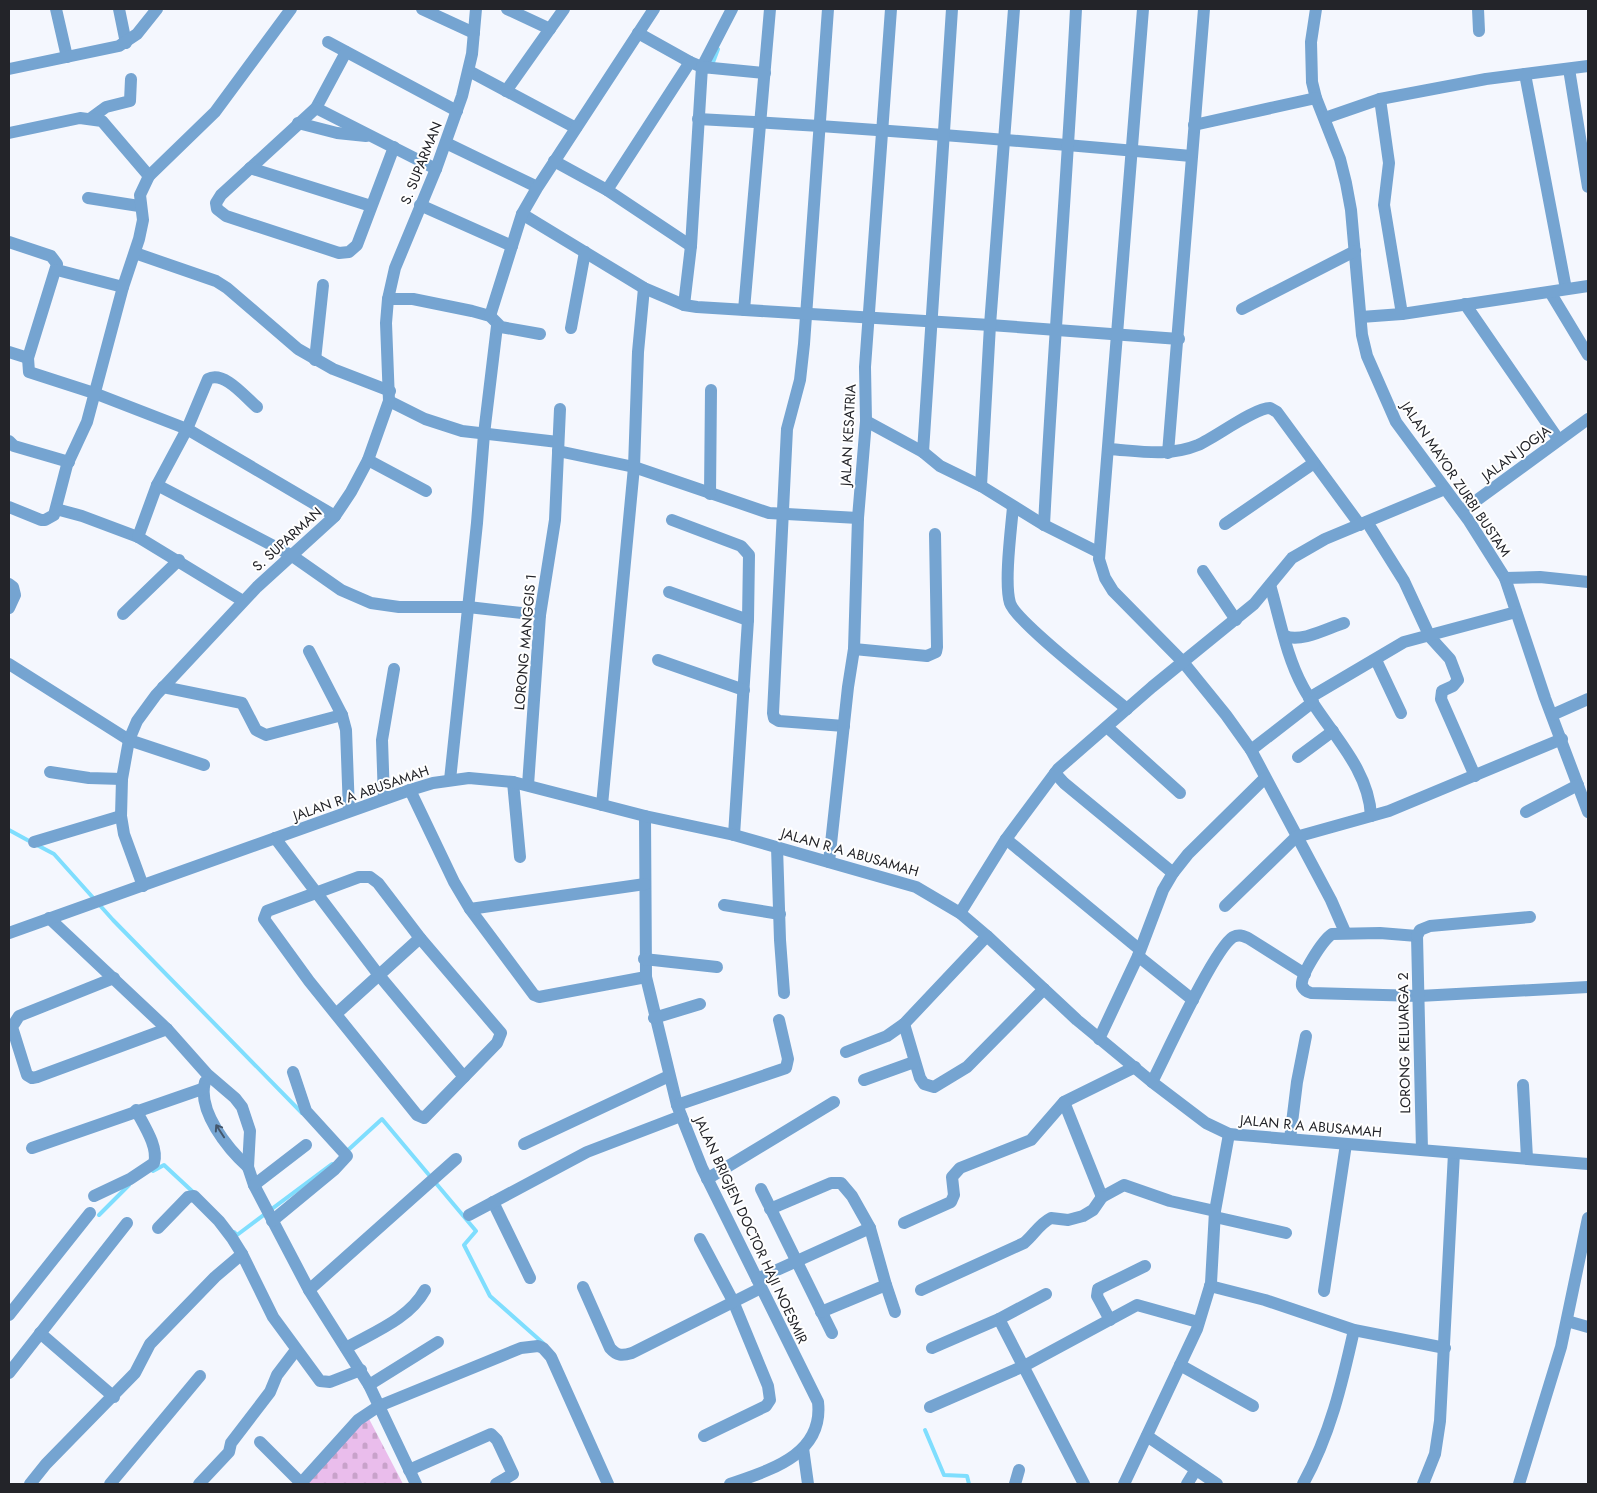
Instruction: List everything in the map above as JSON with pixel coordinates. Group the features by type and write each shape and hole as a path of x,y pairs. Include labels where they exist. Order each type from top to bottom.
{"street":[{"path":"56,9 66,57"},
{"path":"119,9 126,43"},
{"path":"9,69 126,43 157,9"},
{"path":"422,9 474,34"},
{"name":"S. SUPARMAN","path":"143,886 124,834 121,816 122,779 129,740 137,721 163,687 243,601 290,555 335,516 352,492 368,460 390,396 386,323 388,298 395,268 436,169 457,111 469,71 476,9"},
{"path":"508,9 550,29"},
{"path":"506,90 564,9"},
{"path":"450,780 494,321 512,246 522,214 554,161 654,9"},
{"path":"607,190 678,84 696,65 732,9"},
{"path":"744,310 770,9"},
{"path":"828,9 800,380 787,429 773,715 779,721 844,726"},
{"name":"JALAN KESATRIA","path":"829,862 854,650 858,518 866,421 865,367 891,9"},
{"path":"923,452 942,135 952,9"},
{"path":"980,486 1014,9"},
{"path":"1044,525 1054,331 1076,9"},
{"path":"1143,9 1130,150 1109,449 1098,552 1101,568 1113,591 1183,662 1226,715 1251,750 1331,900 1345,932"},
{"path":"1168,453 1179,339 1191,156 1204,9"},
{"name":"JALAN MAYOR ZURBI BUSTAM","path":"1316,9 1311,61 1316,98 1326,118 1346,182 1367,356 1396,422 1462,511 1505,578 1552,715 1588,812"},
{"path":"1478,9 1479,31"},
{"path":"9,506 40,520 51,518 56,509 69,462 87,422 123,287 135,253 142,225 139,206 142,188 149,176 215,112 288,10"},
{"path":"638,33 696,65 765,73"},
{"path":"328,42 457,111"},
{"path":"346,52 316,108 218,199 216,206 222,214 345,253 349,252 357,245 394,147"},
{"path":"684,305 691,246 698,119 696,65"},
{"path":"1326,118 1380,99 1525,74 1588,66"},
{"path":"1568,69 1584,141 1588,187"},
{"path":"469,71 576,128"},
{"path":"1525,74 1566,289"},
{"path":"91,118 106,107 130,101 131,80"},
{"path":"1194,125 1316,98"},
{"path":"1380,99 1390,163 1384,205 1402,314"},
{"path":"316,108 436,169"},
{"path":"9,133 62,121 91,118 102,122 111,130 149,176"},
{"path":"698,119 1004,139 1068,147 1130,150 1191,156"},
{"path":"298,123 337,133 376,137"},
{"path":"446,143 533,185"},
{"path":"554,161 607,190 691,246"},
{"path":"250,168 371,206"},
{"path":"88,198 139,206"},
{"path":"420,205 512,246"},
{"path":"522,214 644,288 684,305 1179,339"},
{"path":"9,242 53,258 57,264 57,270 28,358 28,369 32,374 94,394 187,429 335,516"},
{"path":"1242,309 1355,251"},
{"path":"571,328 585,252"},
{"path":"135,253 216,281 227,288 298,349 315,360 390,396 445,427 558,446 634,467 769,513 858,518"},
{"path":"57,270 123,287"},
{"path":"315,360 323,284"},
{"path":"1361,317 1402,314 1588,286"},
{"path":"602,805 634,467 638,352 644,288"},
{"path":"1550,292 1588,355"},
{"path":"388,298 431,302 540,334"},
{"path":"1465,304 1558,439"},
{"path":"9,352 28,358"},
{"path":"138,537 158,485 187,429 205,383 213,376 221,377 257,407"},
{"path":"710,494 711,390"},
{"path":"1109,449 1168,453 1198,445 1260,410 1270,408 1277,412 1314,463 1364,523 1404,581 1430,637 1450,658 1458,680 1453,686 1442,691 1441,699 1475,776"},
{"name":"LORONG MANGGIS 1","path":"528,785 540,615 555,520 560,409"},
{"name":"JALAN JOGJA","path":"1462,511 1558,439 1588,419"},
{"path":"866,421 923,452 940,466 980,486 1044,525 1098,552"},
{"path":"9,441 14,446 69,462"},
{"path":"368,460 426,491"},
{"path":"1225,524 1314,463"},
{"path":"158,485 290,555 341,590 371,603 399,607 468,607 540,615"},
{"path":"960,913 1006,839 1054,773 1127,709 1254,604 1292,558 1306,548 1444,489"},
{"path":"1014,507 1010,538 1009,594 1011,606 1026,624 1127,709"},
{"path":"56,509 82,516 138,537 179,560 243,601"},
{"path":"672,520 741,546 748,551 750,560 744,690 734,835"},
{"path":"854,650 928,656 936,652 938,647 936,534"},
{"path":"123,614 179,560"},
{"path":"1203,571 1236,620"},
{"path":"1505,578 1540,577 1588,582"},
{"path":"9,584 13,587 15,595 9,608"},
{"path":"1270,585 1296,672 1311,700 1333,731 1364,785 1370,802 1371,816"},
{"path":"669,592 748,620"},
{"path":"1251,750 1311,700 1376,660 1390,649 1404,642 1430,637 1516,612"},
{"path":"1285,636 1290,638 1302,637 1344,623"},
{"path":"309,651 342,715 346,730 350,811"},
{"path":"658,660 744,690"},
{"path":"1376,660 1401,713"},
{"path":"9,664 129,740 204,765"},
{"path":"384,799 382,740 394,669"},
{"path":"163,687 242,703 256,730 266,735 342,715"},
{"path":"1552,715 1588,699"},
{"path":"1108,727 1180,793"},
{"path":"1298,757 1333,731"},
{"path":"1225,906 1296,837 1371,816 1443,790 1562,739"},
{"path":"50,772 89,778 122,779"},
{"path":"1054,773 1173,873"},
{"path":"1099,1039 1163,890 1173,873 1188,854 1265,778"},
{"name":"JALAN R A ABUSAMAH","path":"9,933 410,790 450,780 484,779 513,782 645,816 734,835 916,886 960,913 1099,1039 1152,1082 1206,1123 1229,1134 1588,1164"},
{"path":"513,782 520,858"},
{"path":"1526,812 1578,785"},
{"path":"410,790 454,882 470,909 534,995 539,997 646,977"},
{"path":"34,842 121,816"},
{"name":"JALAN BRIGJEN DOCTOR HAJI NOESMIR","path":"645,816 644,959 646,977 654,1018 679,1110 708,1179 818,1402 818,1424 803,1448 780,1464 730,1484"},
{"path":"275,838 315,894 378,974 464,1077"},
{"path":"1006,839 1193,1000"},
{"path":"777,847 784,993"},
{"path":"359,877 370,878 378,883 420,938 501,1033 497,1043 424,1118 420,1118 336,1014 264,919 267,911 359,877"},
{"path":"470,909 646,884"},
{"path":"724,905 780,914"},
{"path":"1530,917 1430,926 1420,930 1417,936 1345,932 1332,934 1325,940 1305,974 1302,986 1304,990 1311,993 1419,996 1588,987"},
{"path":"49,918 167,1029 206,1074 235,1098 242,1107 250,1131 248,1167 254,1185 309,1290 369,1385 416,1484"},
{"path":"1152,1082 1193,1000 1219,955 1234,936 1240,935 1248,938 1305,974"},
{"path":"846,1052 887,1036 904,1024 987,936"},
{"name":"LORONG KELUARGA 2","path":"1417,936 1422,1150"},
{"path":"336,1014 420,938"},
{"path":"644,959 717,968"},
{"path":"114,978 19,1016 15,1020 12,1027 27,1075 32,1078 37,1077 167,1029"},
{"path":"904,1024 914,1062 924,1084 930,1087 941,1084 967,1067 1044,989"},
{"path":"654,1018 700,1004"},
{"path":"470,1215 587,1152 679,1110 786,1068 788,1059 780,1020"},
{"path":"1290,1139 1297,1082 1306,1036"},
{"path":"864,1080 914,1062"},
{"path":"904,1223 947,1206 954,1196 952,1178 960,1168 1031,1140 1064,1102 1135,1067"},
{"path":"268,1214 335,1169 346,1152 306,1111 293,1072"},
{"path":"206,1074 202,1089 208,1110 217,1128 248,1167"},
{"path":"524,1144 669,1076"},
{"path":"1522,1085 1527,1158"},
{"path":"32,1148 136,1110 202,1089"},
{"path":"708,1179 834,1102"},
{"path":"1064,1102 1102,1198"},
{"path":"94,1196 130,1179 154,1163 155,1154 149,1136 136,1110"},
{"path":"1124,1484 1197,1329 1210,1286 1215,1214 1229,1134"},
{"path":"1324,1291 1346,1144"},
{"path":"254,1185 306,1146"},
{"path":"1423,1484 1436,1446 1445,1348 1454,1153"},
{"path":"309,1290 456,1159"},
{"path":"770,1208 831,1183 841,1183 852,1196 870,1228 886,1285 896,1312"},
{"path":"921,1290 1024,1243 1031,1238 1038,1227 1051,1218 1073,1220 1088,1213 1102,1198 1124,1185 1170,1201 1286,1233"},
{"path":"761,1189 832,1333"},
{"path":"158,1228 188,1196 192,1196 219,1220 242,1254 273,1317 322,1382 330,1382 360,1370"},
{"path":"494,1202 530,1278"},
{"path":"9,1315 90,1213"},
{"path":"1524,1483 1567,1321 1588,1218"},
{"path":"9,1373 127,1223"},
{"path":"583,1287 610,1348 616,1355 623,1356 632,1354 733,1301 759,1283 796,1262 870,1228"},
{"path":"700,1239 733,1301 768,1386 770,1400 766,1406 704,1436"},
{"path":"30,1484 46,1464 114,1397 135,1373 150,1344 215,1277 242,1254"},
{"path":"1110,1320 1097,1296 1098,1289 1145,1266"},
{"path":"821,1312 886,1285"},
{"path":"1210,1286 1265,1300 1354,1330 1445,1348"},
{"path":"346,1348 401,1317 415,1304 424,1290"},
{"path":"932,1348 999,1319 1046,1294"},
{"path":"930,1407 1024,1366 1140,1306 1198,1322"},
{"path":"999,1319 1084,1484"},
{"path":"1567,1321 1588,1327"},
{"path":"1303,1484 1317,1458 1335,1410 1354,1330"},
{"path":"40,1333 114,1397"},
{"path":"369,1385 438,1342"},
{"path":"260,1442 298,1480 303,1481 358,1420 379,1406 492,1358 521,1348 538,1346 551,1357 608,1484"},
{"path":"199,1484 229,1452 232,1443 270,1392 277,1376 296,1350"},
{"path":"1180,1365 1253,1406"},
{"path":"110,1484 200,1376"},
{"path":"409,1470 490,1434 497,1440 513,1474 496,1484"},
{"path":"1147,1436 1195,1471 1217,1484"},
{"path":"803,1448 808,1484"},
{"path":"1015,1484 1018,1470"},
{"path":"1187,1484 1195,1471"}],"green space":[{"path":"367,1415 403,1484 305,1484"}],"waterway":[{"path":"712,65 718,49"},
{"path":"9,830 31,842"},
{"path":"37,845 54,854 113,920 302,1113"},
{"path":"347,1151 382,1119 476,1231 464,1245 490,1296 543,1343"},
{"path":"234,1232 237,1235 332,1164"},
{"path":"153,1171 164,1165 193,1192"},
{"path":"99,1215 129,1185"},
{"path":"925,1430 944,1475 967,1476 969,1484"}]}
